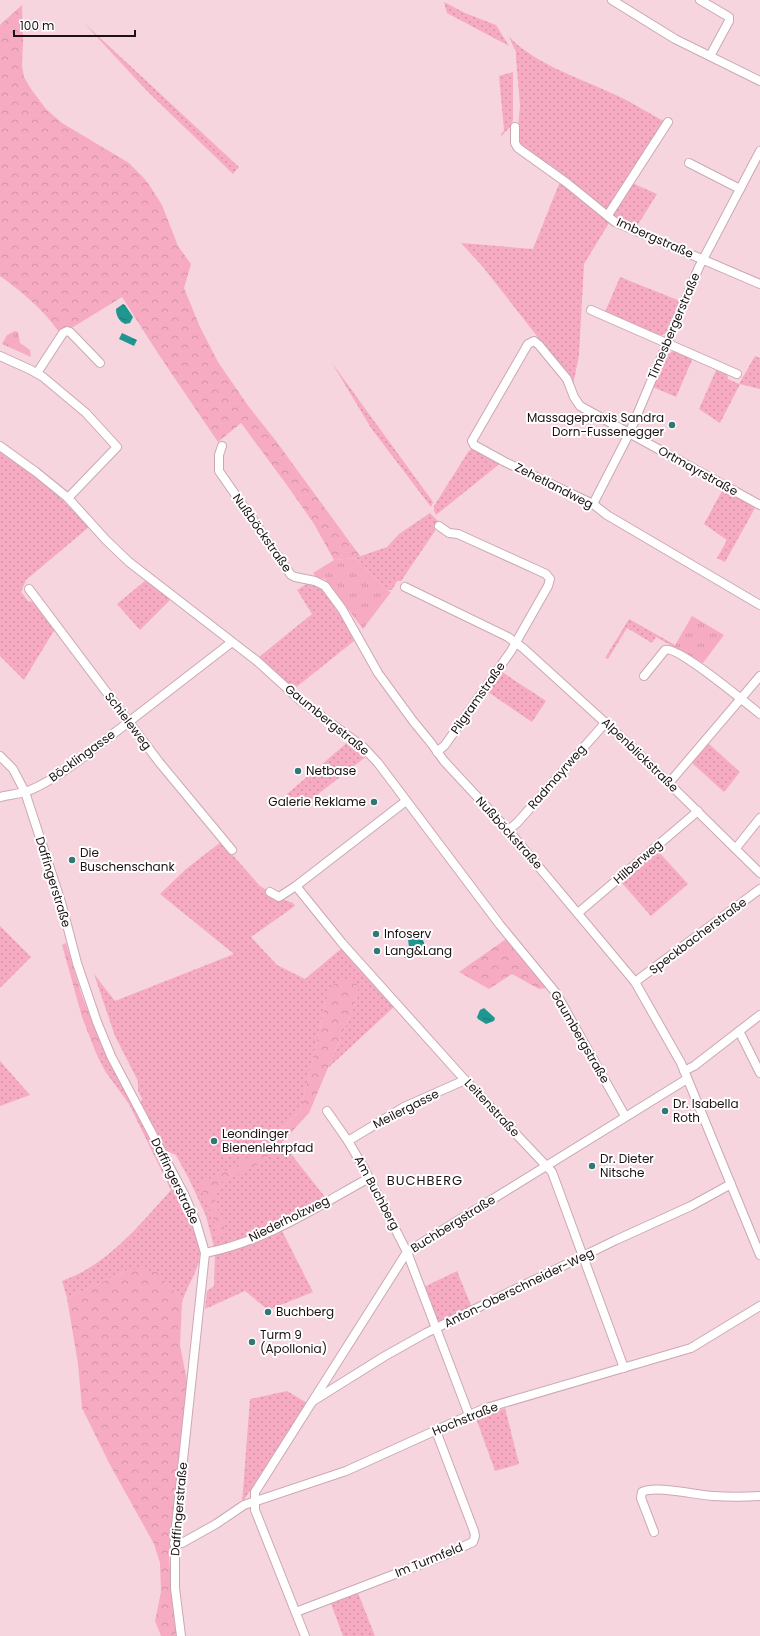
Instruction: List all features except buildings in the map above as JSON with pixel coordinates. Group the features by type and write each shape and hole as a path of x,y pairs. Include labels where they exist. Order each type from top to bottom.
{"street":[{"path":"612,0 652,26 760,81"},
{"path":"700,0 729,17 729,21 710,56"},
{"path":"608,215 668,122"},
{"name":"Imbergstraße","path":"515,127 515,143 518,148 608,215 615,222 760,284"},
{"name":"Timesbergerstraße","path":"593,504 629,434 703,259 760,151"},
{"path":"689,164 740,189"},
{"path":"591,310 737,374"},
{"path":"37,373 63,333 66,331 70,332 100,363"},
{"name":"Ortmayrstraße","path":"534,341 539,345 566,379 580,406 760,505"},
{"name":"Zehetlandweg","path":"534,341 528,344 473,437 472,444 593,504 615,520 760,605"},
{"path":"0,356 37,373 86,413 117,447 68,498"},
{"name":"Gaumbergstraße","path":"0,446 36,472 68,498 106,540 129,562 257,661 301,701 363,747 378,763 500,925 556,993 625,1116"},
{"name":"Nußböckstraße","path":"222,446 219,455 219,471 291,575 300,579 315,581 325,586 342,609 378,673 444,761 508,830 635,982 671,1044 684,1071 760,1255"},
{"path":"439,526 449,533 458,534 546,574 550,579 548,586 515,642"},
{"name":"Alpenblickstraße","path":"404,587 508,637 515,642 606,722 760,873"},
{"name":"Schieleweg","path":"28,589 159,762 232,850"},
{"name":"Böcklingasse","path":"0,797 25,792 42,784 69,767 232,642"},
{"name":"Pilgramstraße","path":"437,752 445,745 511,651 515,642"},
{"path":"644,676 665,650 671,650 698,666 760,714"},
{"path":"669,783 742,700 760,676"},
{"name":"Radmayrweg","path":"508,830 516,823 606,722"},
{"name":"Daffingerstraße","path":"0,756 13,769 25,792 60,902 77,962 97,1022 111,1056 184,1194 196,1222 205,1253 174,1544 175,1588 181,1636"},
{"path":"270,892 279,897 296,886 406,802"},
{"name":"Hilberweg","path":"578,913 698,811"},
{"path":"736,848 760,818"},
{"name":"Leitenstraße","path":"296,886 342,942 465,1080 552,1172 624,1368"},
{"name":"Speckbacherstraße","path":"635,982 760,889"},
{"path":"684,1071 694,1066 760,1015"},
{"path":"739,1031 760,1073"},
{"name":"Buchbergstraße","path":"255,1501 255,1492 408,1252 625,1116 687,1079"},
{"name":"Meilergasse","path":"348,1141 404,1107 465,1080"},
{"name":"Am Buchberg","path":"327,1111 348,1141 370,1178 408,1252 469,1415"},
{"name":"Niederholzweg","path":"205,1253 241,1243 261,1234 301,1215 370,1178"},
{"name":"Anton-Oberschneider-Weg","path":"312,1401 385,1356 436,1329 691,1206 730,1184"},
{"name":"Hochstraße","path":"174,1544 182,1543 216,1524 244,1505 346,1471 483,1409 691,1348 760,1306"},
{"name":"Im Turmfeld","path":"296,1612 450,1553 473,1542 475,1536 474,1530 436,1431"},
{"path":"654,1532 641,1498 642,1492 645,1490 661,1490 712,1496 760,1496"},
{"path":"255,1501 256,1510 305,1636"}],"green space":[{"path":"444,2 465,13 496,25 509,46 447,13"},
{"path":"22,5 22,66 24,77 31,89 46,109 62,123 129,163 148,183 162,205 178,246 191,264 184,288 200,327 218,362 249,407 276,441 360,556 355,558 334,560 314,524 241,423 218,442 122,297 70,329 59,332 32,301 0,276 0,25"},
{"path":"83,22 239,167 233,174 148,92"},
{"path":"509,37 533,56 547,64 620,97 666,122 610,209 604,208 575,184 527,152 520,144 518,127 520,106 516,52"},
{"path":"513,72 513,120 511,126 500,137 504,130 499,76"},
{"path":"562,183 603,214 609,223 584,264 579,355 573,385 565,372 483,267 461,243 533,249 559,184"},
{"path":"632,183 657,194 637,226 613,215"},
{"path":"620,277 680,301 665,334 656,334 605,312"},
{"path":"15,331 18,332 20,343 30,350 31,357 2,344 7,335"},
{"path":"673,351 693,358 676,397 653,387 667,355"},
{"path":"755,356 760,358 760,389 740,384 720,423 699,409 717,368 727,372 728,379 739,384"},
{"path":"332,363 433,502 431,507 371,428"},
{"path":"472,448 502,462 436,515 434,506"},
{"path":"0,451 47,486 89,527 26,580 21,592 28,601 34,602 55,629 24,680 0,656"},
{"path":"723,489 755,508 725,562 717,558 727,540 704,524"},
{"path":"430,513 439,522 434,530 435,531 401,581 397,581 392,590 387,590 355,558 387,547 399,534"},
{"path":"355,558 387,590 391,592 363,629 325,579 316,578 313,573 334,560"},
{"path":"146,580 171,599 140,630 117,604"},
{"path":"308,583 322,588 339,611 354,641 294,689 259,657 312,614 297,590"},
{"path":"692,616 724,635 703,663 674,647"},
{"path":"629,619 675,645 674,647 656,637 652,643 627,628 608,659 605,658"},
{"path":"502,672 546,701 532,722 488,692"},
{"path":"349,741 367,756 299,809 287,794"},
{"path":"708,743 740,772 724,792 692,763"},
{"path":"221,842 260,886 279,898 293,903 295,906 251,937 277,965 305,979 342,948 395,1006 328,1068 356,1001 358,987 325,1001 322,1020 300,1111 276,1135 325,1197 260,1233 214,1247 206,1216 190,1181 176,1155 167,1151 141,1103 142,1099 138,1091 138,1081 115,1036 94,974 115,1001 234,954 160,894 186,869"},
{"path":"657,850 688,884 651,916 621,882"},
{"path":"0,926 31,957 0,988"},
{"path":"506,939 546,988 539,989 512,974 489,989 459,972"},
{"path":"66,943 82,996 104,1050 96,1053 82,1017 62,945"},
{"path":"342,979 354,980 358,987 356,1001 309,1113 271,1154 252,1168 223,1181 215,1192 215,1203 224,1224 225,1235 218,1238 213,1217 201,1187 203,1182 234,1167 276,1135 300,1111 322,1020 325,1001 333,985"},
{"path":"104,1050 180,1193 196,1229 200,1252 198,1265 186,1290 182,1303 179,1296 157,1272 128,1270 67,1298 62,1281 84,1271 109,1254 131,1234 171,1190 129,1104 105,1071 96,1053"},
{"path":"0,1061 30,1095 0,1106"},
{"path":"281,1229 313,1292 268,1310 245,1291 205,1309 207,1291 214,1286 215,1254 260,1240"},
{"path":"142,1269 157,1272 179,1296 182,1303 180,1345 187,1381 169,1555 171,1590 177,1636 161,1636 155,1621 161,1592 160,1563 154,1544 109,1463 82,1408 78,1364 67,1298 128,1270"},
{"path":"457,1271 472,1308 441,1323 435,1321 424,1287"},
{"path":"287,1391 307,1403 242,1503 250,1399"},
{"path":"505,1408 519,1464 495,1471 476,1418"},
{"path":"358,1593 375,1636 343,1636 331,1604"}],"water":[{"path":"123,304 133,317 130,323 125,324 117,316 116,309"},
{"path":"122,333 137,340 134,346 119,339"},
{"path":"416,933 423,939 427,954 424,956 419,951 414,952 412,959 405,958 401,953 402,949 408,949 408,939 410,935"},
{"path":"484,1008 495,1018 494,1021 486,1024 478,1019 477,1017 480,1010"}],"place":[{"name":"Massagepraxis Sandra Dorn-Fussenegger","path":"672,425"},
{"name":"Netbase","path":"298,771"},
{"name":"Galerie Reklame","path":"374,802"},
{"name":"Die Buschenschank","path":"72,860"},
{"name":"Infoserv","path":"376,934"},
{"name":"Lang&Lang","path":"377,951"},
{"name":"Dr. Isabella Roth","path":"665,1111"},
{"name":"Leondinger Bienenlehrpfad","path":"214,1141"},
{"name":"Dr. Dieter Nitsche","path":"592,1166"},
{"name":"Buchberg","path":"268,1312"},
{"name":"Turm 9 (Apollonia)","path":"252,1342"}],"district":[{"name":"BUCHBERG","path":"425,1180"}]}
